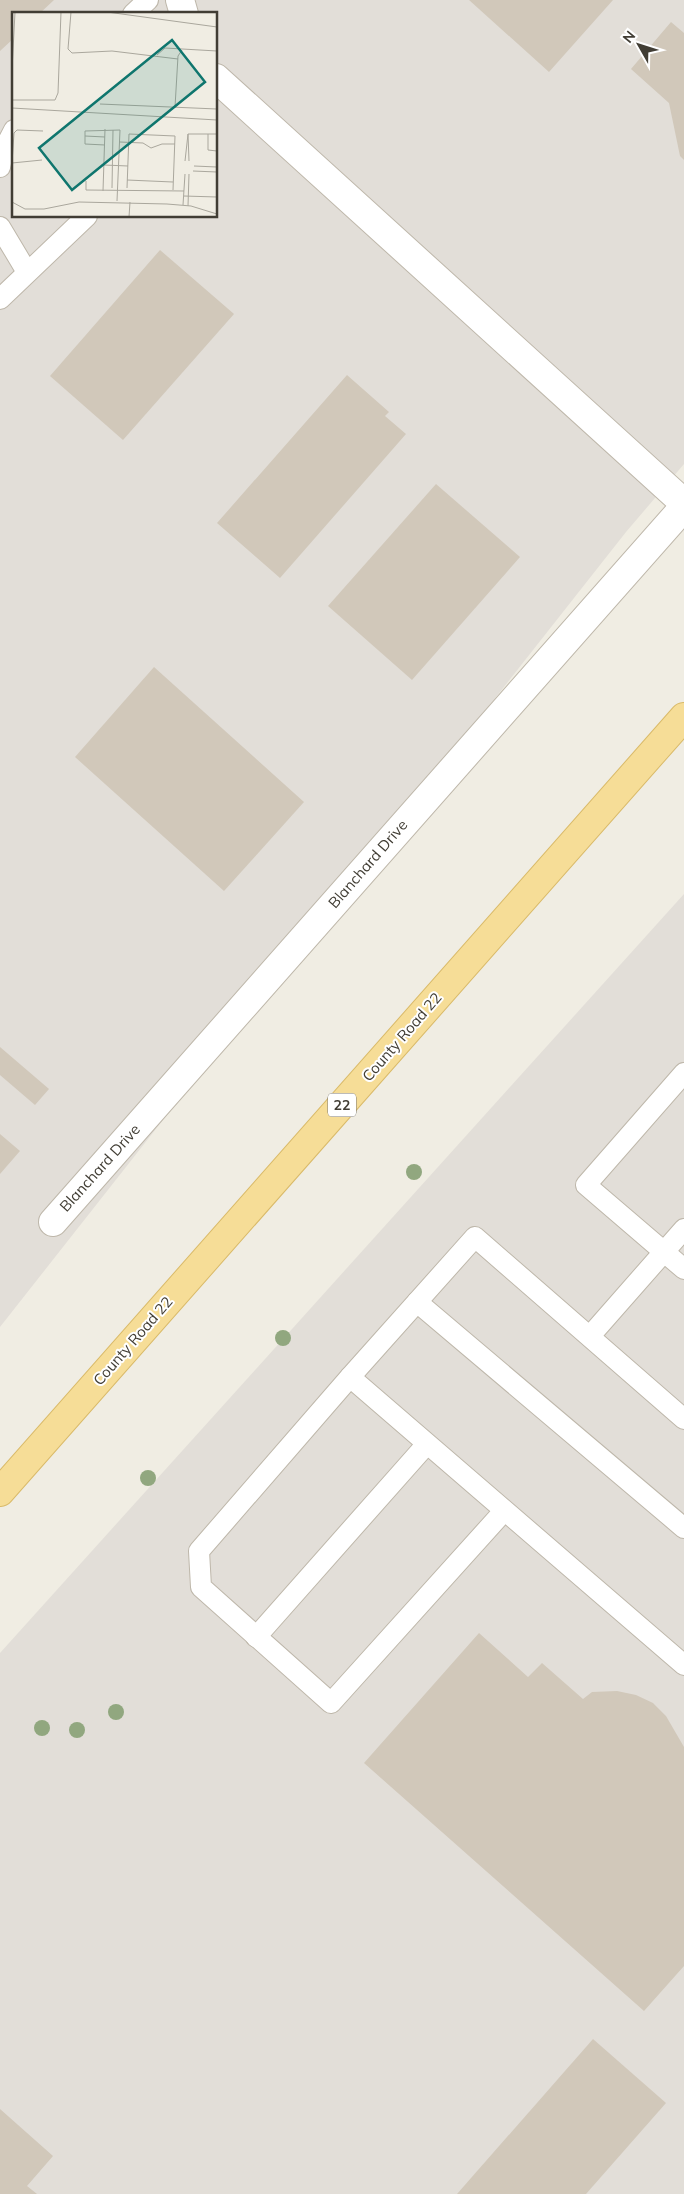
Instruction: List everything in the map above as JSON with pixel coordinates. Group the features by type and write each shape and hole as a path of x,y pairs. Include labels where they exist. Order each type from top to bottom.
{"main road":[{"name":"County Road 22","path":"0,1492 684,717"}],"street":[{"path":"220,90 684,505"},
{"name":"Blanchard Drive","path":"53,1222 684,505"}],"lane":[{"path":"135,12 148,0"},
{"path":"0,167 4,149 12,134"},
{"path":"0,299 85,218"},
{"path":"0,227 27,272"},
{"path":"684,1073 586,1185 684,1270"},
{"path":"590,1336 684,1229"},
{"path":"504,1512 332,1703 201,1587 199,1551 475,1237 684,1419"},
{"path":"417,1302 684,1528"},
{"path":"350,1377 504,1512 684,1665"},
{"path":"256,1637 426,1444"}],"shaded area":[{"path":"0,0 684,0 684,464 626,532 0,1327"},
{"path":"684,894 684,2194 0,2194 0,1653"}],"building":[{"path":"0,0 54,0 41,12 12,12 12,40 0,51"},
{"path":"469,0 613,0 549,72"},
{"path":"671,22 684,33 684,160 680,156 669,103 631,69"},
{"path":"160,250 234,314 123,440 50,376"},
{"path":"347,375 389,412 385,416 406,434 280,578 217,523"},
{"path":"436,484 520,557 412,680 328,606"},
{"path":"154,667 304,802 224,891 75,757"},
{"path":"0,1047 49,1089 35,1105 0,1075"},
{"path":"0,1134 20,1151 0,1174"},
{"path":"479,1633 528,1677 542,1663 583,1699 592,1692 617,1691 636,1695 653,1703 666,1716 684,1747 684,1966 644,2011 364,1763"},
{"path":"593,2039 666,2103 586,2194 457,2194"},
{"path":"0,2109 53,2156 27,2186 37,2194 0,2194"}]}
